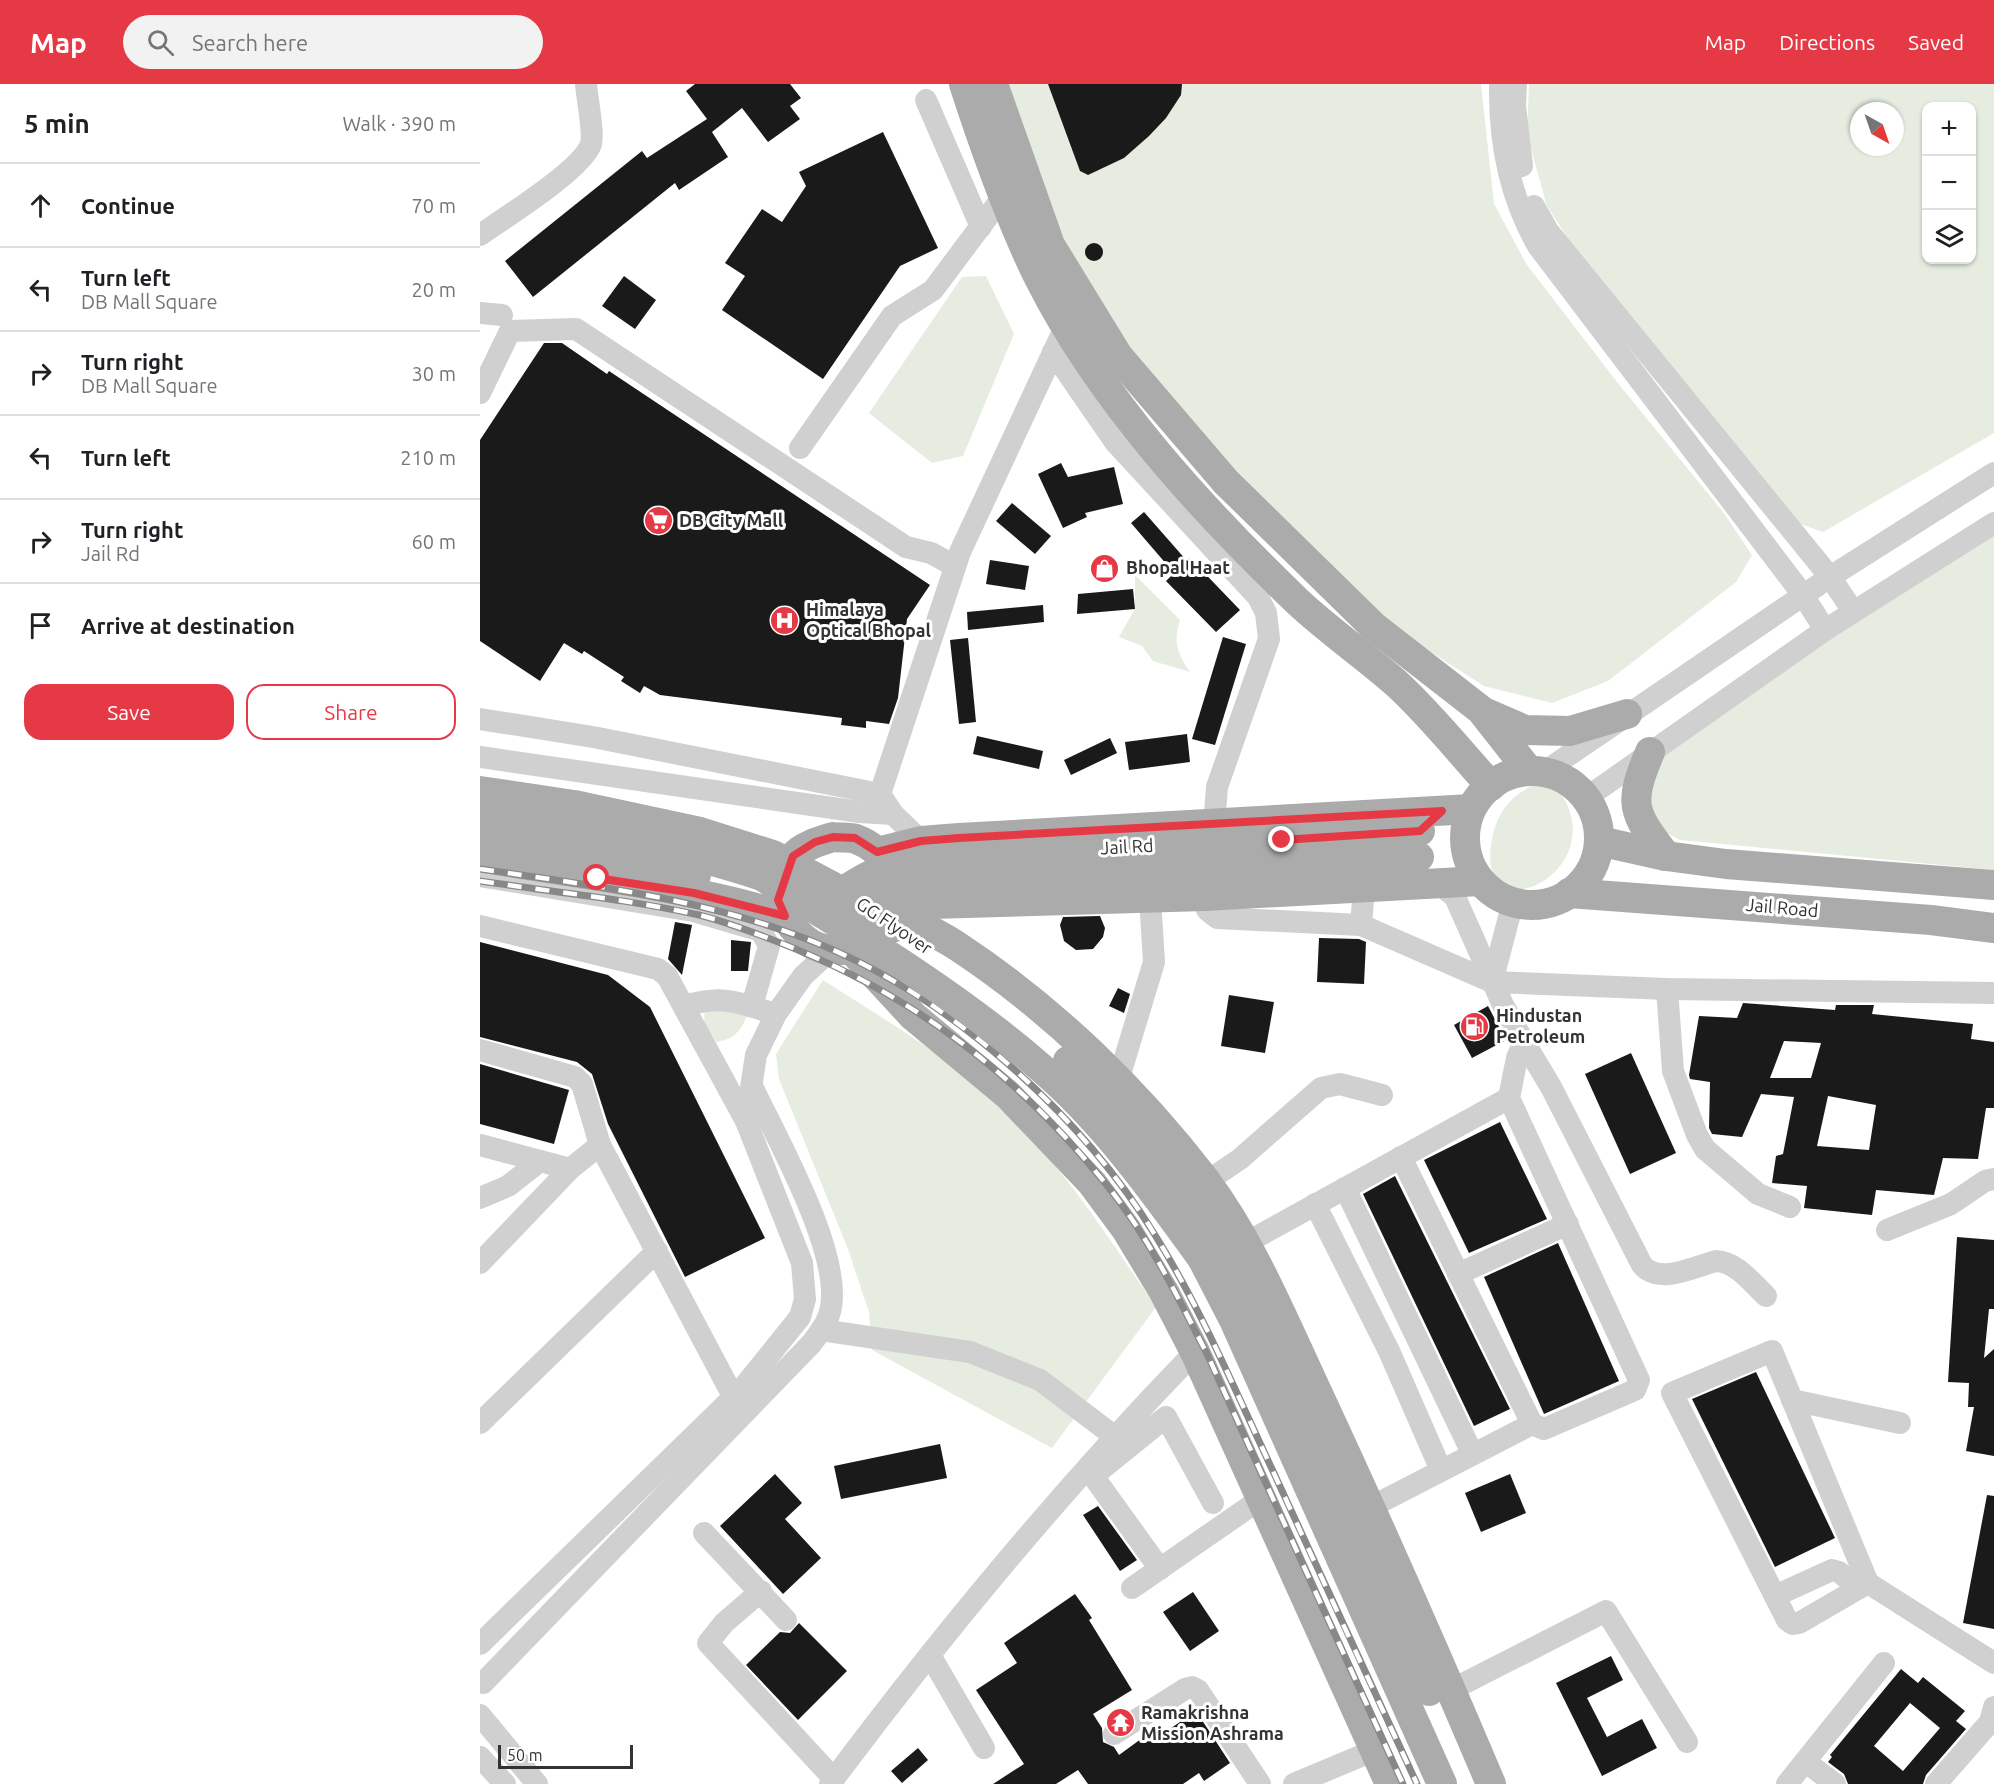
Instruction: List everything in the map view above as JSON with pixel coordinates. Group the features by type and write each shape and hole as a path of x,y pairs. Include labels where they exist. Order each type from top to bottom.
{"main road":[{"path":"964,84 1004,195 1039,278 1091,366 1132,420 1206,508 1304,607 1397,684 1491,786"},
{"path":"993,84 1050,245 1118,356 1226,482 1387,638 1481,710 1537,772"},
{"path":"1481,710 1525,730 1570,731 1627,714"},
{"path":"1650,752 1635,786 1636,799 1641,823 1666,856"},
{"path":"1537,772 1572,784 1586,798 1595,815 1599,841 1595,864 1579,886 1563,897 1526,905 1512,902 1495,894 1480,881 1470,865 1465,846 1465,831 1472,809 1482,794 1491,786 1514,774 1537,772"},
{"name":"GG Flyover","path":"480,791 574,805 700,832 773,855 852,898 978,986 1053,1047 1092,1084 1134,1131 1183,1192 1226,1257 1273,1349 1351,1517 1469,1784"},
{"path":"877,852 921,841 1214,825 1427,833 1472,809"},
{"name":"GG Flyover","path":"480,814 557,826 726,864 762,876 836,935 947,994 1041,1067 1073,1098 1148,1185 1202,1258 1235,1322 1442,1784"},
{"path":"1427,833 1425,862 1436,883"},
{"name":"Jail Rd","path":"836,935 852,898 871,872 913,859 1427,833"},
{"path":"480,836 656,866 741,884 782,908 801,937 816,948 836,935 869,945 887,929 896,909 893,874 877,852 855,838 833,837 815,842 793,856 782,908"},
{"path":"1599,841 1666,856 1726,864 1994,885"},
{"path":"480,857 782,908"},
{"path":"896,909 1205,896 1480,881"},
{"name":"Jail Road","path":"1569,893 1931,920 1994,928"},
{"path":"896,909 955,945 1041,1008 1153,1117 1206,1182 1244,1244 1286,1326 1371,1507 1491,1784"},
{"path":"836,935 913,1016 1008,1095 1092,1183 1126,1229 1164,1292 1195,1352 1390,1784"}],"street":[{"path":"480,235 544,190 580,160 591,144 586,84"},
{"path":"1500,84 1500,124 1512,190 1524,222 1538,246 1803,595 1825,630"},
{"path":"1516,84 1515,106 1520,158 1535,210 1548,231 1830,577 1853,611"},
{"path":"926,100 981,228"},
{"path":"800,448 892,316 933,290 1004,195"},
{"path":"880,794 955,566 1066,325"},
{"path":"480,393 510,331 576,329 906,547 931,553 955,566"},
{"path":"1053,352 1115,442 1245,580 1258,597 1266,613 1269,639 1217,787 1214,825"},
{"path":"1537,772 1830,577 1994,473"},
{"path":"1586,798 1853,611 1994,523"},
{"path":"480,719 592,737 880,794 893,814 921,841"},
{"path":"480,757 860,812 893,814"},
{"path":"480,876 693,911 761,931 769,946 752,1006"},
{"path":"1436,883 1455,897 1503,1005 1551,1088 1642,1265 1649,1274 1659,1276 1716,1261 1725,1262 1735,1267 1766,1296"},
{"path":"1361,925 1364,888"},
{"path":"1205,896 1207,910 1217,918 1361,925 1492,982 1667,989 1994,993"},
{"path":"1118,1081 1154,962 1150,898"},
{"path":"1492,982 1512,902"},
{"path":"480,926 658,969 667,976 746,1121 802,1263 805,1299 801,1317 743,1396 482,1680 485,1700 480,1713 537,1784"},
{"path":"746,1121 756,1055 776,1014 836,935"},
{"path":"1667,989 1673,1071 1697,1135 1705,1149 1758,1194 1790,1207"},
{"path":"684,1006 716,999 731,999 776,1014"},
{"path":"1401,1158 1532,1424 1544,1429 1635,1390 1640,1380 1509,1098 1520,1036"},
{"path":"480,1050 575,1077 582,1084 600,1145 657,1251 743,1396"},
{"path":"1206,1182 1240,1159 1321,1088 1331,1083 1382,1095"},
{"path":"480,1644 743,1396 812,1343 821,1330 831,1308 833,1291 820,1234 752,1086"},
{"path":"1244,1244 1509,1098"},
{"path":"480,1144 570,1169"},
{"path":"480,1263 570,1169 600,1145"},
{"path":"480,1198 508,1186 540,1161"},
{"path":"1887,1230 1952,1204 1978,1186 1994,1179"},
{"path":"1345,1188 1473,1453"},
{"path":"1316,1204 1389,1351 1441,1470"},
{"path":"1458,1274 1568,1224"},
{"path":"480,1423 657,1251"},
{"path":"1369,1311 1397,1297"},
{"path":"821,1330 970,1352 1040,1380 1113,1436"},
{"path":"1389,1351 1417,1338"},
{"path":"1772,1351 1864,1585 1793,1624 1787,1620 1672,1393 1772,1351"},
{"path":"761,1591 724,1623 708,1643 832,1781 930,1655 1113,1436 1195,1352"},
{"path":"1792,1400 1900,1423"},
{"path":"1160,1569 1093,1476 1166,1417 1213,1503"},
{"path":"1371,1507 1532,1424"},
{"path":"1132,1588 1262,1498"},
{"path":"704,1533 786,1620"},
{"path":"1775,1596 1832,1570 1839,1572 1994,1664"},
{"path":"1451,1690 1606,1611 1687,1742"},
{"path":"930,1655 984,1748"},
{"path":"1787,1784 1884,1663"},
{"path":"1114,1734 1185,1689 1192,1687 1198,1690 1260,1784"},
{"path":"1936,1784 1990,1722 1994,1707"},
{"path":"1294,1784 1375,1750"},
{"path":"480,1757 505,1784"},
{"path":"1806,1762 1835,1784"}],"shaded area":[{"path":"1004,84 1481,84 1494,204 1527,265 1617,382 1723,512 1752,555 1736,582 1608,681 1552,703 1484,686 1392,627 1249,492 1142,369 1064,250"},
{"path":"1529,84 1994,84 1994,433 1823,532 1781,517 1595,280 1547,206 1527,135"},
{"path":"986,276 1014,334 963,456 932,463 869,413 962,277"},
{"path":"1994,529 1994,870 1680,840 1639,817 1621,802 1623,785 1635,768"},
{"path":"1135,575 1180,620 1177,635 1178,647 1190,672 1153,661 1142,646 1119,637 1135,609"},
{"path":"1537,784 1557,788 1572,819 1570,846 1558,868 1540,883 1519,889 1501,885 1491,867 1493,834 1496,825 1503,810 1515,797"},
{"path":"823,980 940,1056 984,1090 1004,1109 1026,1131 1066,1179 1156,1307 1052,1448 872,1350 869,1312 848,1249 779,1079 776,1054"},
{"path":"753,997 742,1027 732,1037 716,1042 704,1024 705,1004"}],"building":[{"path":"695,84 790,84 801,98 790,106 800,119 768,142 742,108 712,132 728,157 679,190 675,183 533,297 505,261 642,151 647,158 707,119 686,91"},
{"path":"1048,84 1182,84 1181,95 1166,118 1149,136 1124,158 1088,175 1080,171"},
{"path":"883,132 938,248 900,266 823,379 722,310 745,276 725,263 762,209 782,222 806,186 799,172"},
{"path":"1094,243 1100,246 1103,252 1100,258 1094,261 1088,258 1085,252 1088,246"},
{"path":"624,276 656,300 635,329 602,306"},
{"name":"DB City Mall","path":"544,343 562,343 607,374 609,371 930,585 907,619 898,698 889,724 866,721 866,728 841,725 842,718 660,695 644,686 640,693 621,681 624,677 584,651 582,654 564,643 540,681 480,641 480,440"},
{"path":"1061,463 1068,477 1114,467 1123,504 1085,513 1087,517 1063,528 1038,474"},
{"path":"1012,503 1051,536 1035,554 996,521"},
{"path":"1144,512 1187,561 1190,558 1240,610 1216,632 1166,581 1174,573 1131,523"},
{"path":"990,560 1029,566 1025,590 986,584"},
{"path":"1133,589 1135,609 1077,614 1078,594"},
{"path":"1043,605 1044,622 968,630 967,612"},
{"path":"1223,637 1246,644 1215,745 1192,739"},
{"path":"968,638 976,722 959,724 950,640"},
{"path":"1187,734 1190,762 1129,770 1125,742"},
{"path":"977,736 1043,751 1039,769 973,754"},
{"path":"1110,738 1117,753 1071,775 1064,760"},
{"path":"1100,916 1105,928 1103,937 1093,949 1076,950 1064,941 1060,925 1063,917"},
{"path":"675,922 692,925 682,975 668,959"},
{"path":"1319,938 1359,939 1366,942 1364,984 1317,982"},
{"path":"731,940 751,942 748,971 731,971"},
{"path":"480,942 608,975 650,1007 765,1238 685,1277 608,1124 592,1074 577,1062 480,1037"},
{"path":"1118,988 1130,994 1124,1013 1109,1006"},
{"path":"1229,995 1274,1002 1265,1053 1221,1046"},
{"path":"1743,1003 1835,1010 1836,1005 1874,1005 1872,1014 1973,1024 1971,1039 1994,1042 1994,1108 1986,1108 1978,1159 1943,1158 1934,1195 1876,1190 1872,1215 1804,1208 1807,1186 1772,1183 1776,1156 1783,1154 1794,1097 1761,1094 1742,1137 1712,1134 1709,1128 1710,1082 1690,1079 1699,1016 1737,1018","holes":["1784,1041 1821,1043 1811,1078 1770,1078","1828,1096 1876,1105 1869,1150 1817,1146"]},
{"path":"1488,1006 1506,1040 1472,1058 1454,1025"},
{"path":"1631,1053 1676,1153 1630,1174 1585,1074"},
{"path":"480,1064 569,1090 554,1144 480,1124"},
{"path":"1500,1122 1547,1219 1469,1253 1424,1160"},
{"path":"1395,1176 1510,1409 1474,1426 1363,1194"},
{"path":"1957,1237 1994,1240 1994,1309 1989,1309 1984,1358 1994,1349 1994,1456 1966,1451 1974,1407 1968,1407 1969,1383 1948,1382"},
{"path":"1558,1243 1619,1381 1544,1414 1484,1277"},
{"path":"1756,1372 1835,1538 1775,1567 1692,1399"},
{"path":"940,1444 947,1478 841,1499 834,1466"},
{"path":"775,1474 802,1503 785,1519 821,1558 783,1594 720,1526"},
{"path":"1510,1474 1526,1513 1481,1532 1465,1493"},
{"path":"1987,1495 1994,1496 1994,1629 1963,1623"},
{"path":"1098,1506 1137,1560 1120,1571 1083,1515"},
{"path":"1193,1592 1219,1631 1190,1651 1163,1612"},
{"path":"1075,1594 1092,1618 1089,1620 1132,1690 1093,1714 1102,1728 1103,1742 1114,1747 1119,1755 1156,1728 1161,1735 1196,1711 1230,1763 1204,1781 1199,1773 1183,1784 1088,1784 1078,1770 1056,1784 993,1784 1024,1764 976,1690 1017,1663 1004,1643"},
{"path":"799,1623 847,1671 798,1720 746,1665 780,1632 790,1633"},
{"path":"1611,1656 1623,1680 1587,1698 1607,1737 1642,1719 1657,1748 1602,1776 1556,1683"},
{"path":"1901,1669 1918,1683 1923,1677 1965,1711 1956,1721 1966,1729 1926,1775 1923,1784 1848,1784 1844,1774 1828,1762 1832,1757 1830,1755","holes":["1910,1703 1940,1728 1903,1771 1874,1746"]},
{"path":"918,1748 928,1760 902,1783 891,1771"}],"railway":[{"path":"480,869 611,889 698,906 782,930 824,946 872,969 920,997 1010,1066 1052,1106 1091,1147 1125,1191 1172,1263 1231,1380 1417,1784"},
{"path":"480,881 672,909 718,920 773,940 824,961 916,1011 999,1073 1038,1109 1075,1147 1125,1208 1175,1292 1208,1356 1403,1784"}],"place":[{"name":"DB City Mall","path":"658,521"},
{"name":"Bhopal Haat","path":"1105,568"},
{"name":"Himalaya Optical Bhopal","path":"785,620"},
{"name":"Hindustan Petroleum","path":"1475,1026"},
{"name":"Ramakrishna Mission Ashrama","path":"1120,1723"}],"route":[{"path":"597,878 694,893 742,903 785,916 778,900 787,868 793,856 815,842 833,837 855,838 877,852 921,841 959,838 1332,819 1442,811 1420,831 1282,840"}]}
